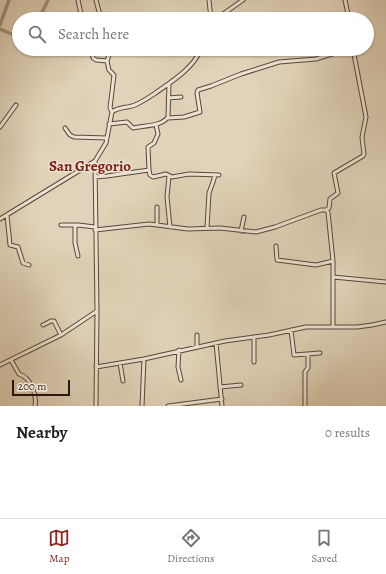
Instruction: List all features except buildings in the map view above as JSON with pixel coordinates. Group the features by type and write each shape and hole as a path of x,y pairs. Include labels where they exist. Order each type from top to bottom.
{"street":[{"path":"78,0 81,12"},
{"path":"96,0 99,12"},
{"path":"209,0 210,12"},
{"path":"226,12 243,0"},
{"path":"345,0 348,12"},
{"path":"92,56 96,60 107,61"},
{"path":"0,219 95,161 104,148 112,112 110,108 114,75 109,70 107,61 109,56"},
{"path":"112,112 140,104 169,84 189,66 196,56"},
{"path":"109,124 127,122 132,128 156,124 167,120 168,118 184,117 200,112 197,93 198,90 279,62 314,59 324,56"},
{"path":"61,225 76,225 95,228 144,224 192,229 220,228 256,232 267,230 321,210 326,210 329,208 330,199 338,193 334,173 364,154 362,138 366,117 354,56"},
{"path":"168,118 169,84"},
{"path":"168,98 181,97"},
{"path":"0,127 16,105"},
{"path":"156,124 158,134 154,143 148,146 149,170 152,176 165,174 175,177 189,174 219,175"},
{"path":"65,128 70,135 74,137 107,138"},
{"path":"95,161 96,406"},
{"path":"95,177 149,170"},
{"path":"207,228 209,193 214,182 215,175"},
{"path":"169,176 166,197 170,227"},
{"path":"157,207 157,225"},
{"path":"326,210 328,212 333,261 333,326"},
{"path":"7,215 10,245 18,247 23,262 29,265"},
{"path":"241,231 244,217"},
{"path":"76,225 74,228 78,256"},
{"path":"276,246 277,260 315,265 333,261"},
{"path":"333,277 386,282"},
{"path":"0,365 61,335 96,311"},
{"path":"43,325 54,321 61,335"},
{"path":"96,367 144,359 216,343 311,327 372,326 386,322"},
{"path":"292,330 294,355 320,353"},
{"path":"197,335 197,347"},
{"path":"254,337 254,362"},
{"path":"216,343 222,406"},
{"path":"179,350 178,367 181,380"},
{"path":"305,406 305,372 308,368 308,354"},
{"path":"142,406 144,359"},
{"path":"12,360 19,374 24,376 34,389 36,401 35,406"},
{"path":"120,363 123,381"},
{"path":"220,387 241,386"},
{"path":"168,406 222,399"}],"waterway":[{"path":"0,25 9,0"},
{"path":"42,12 48,0"},
{"path":"0,29 12,34"}],"district":[{"name":"San Gregorio","path":"90,166"}]}
